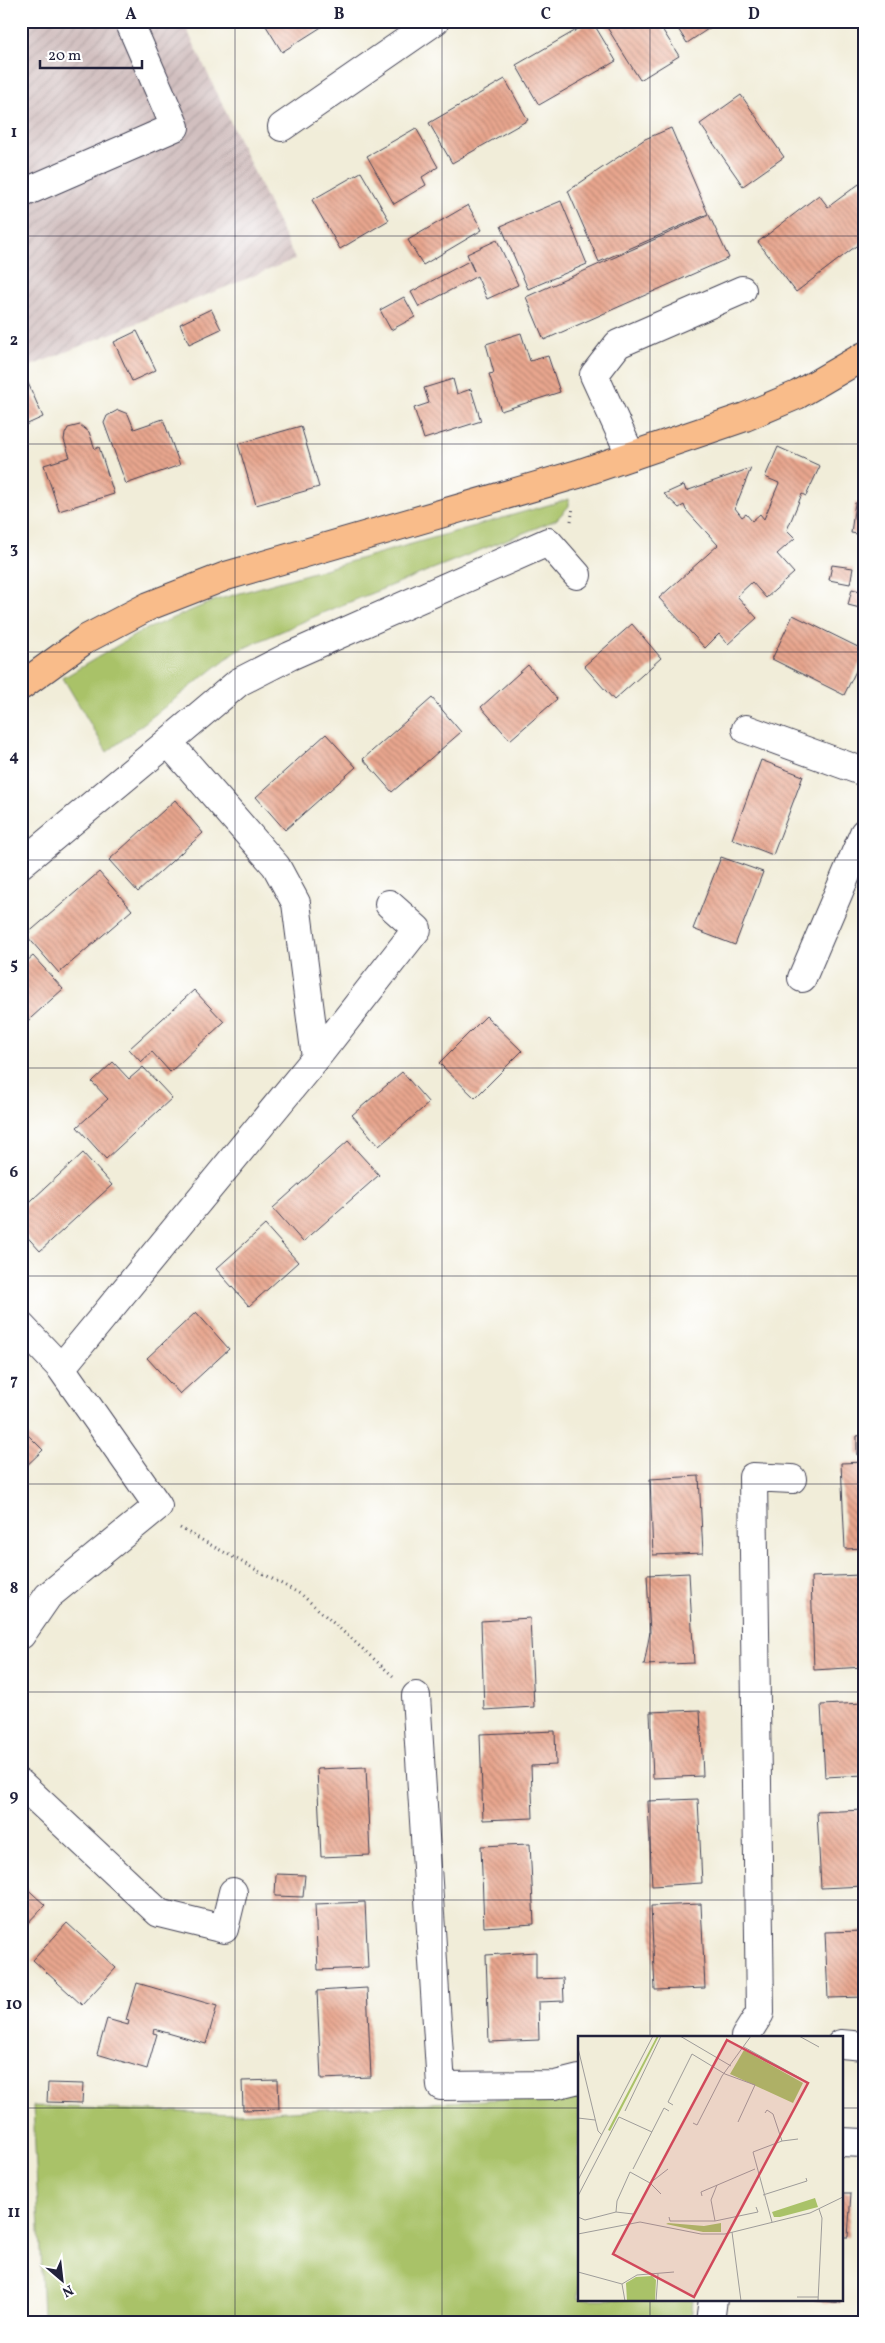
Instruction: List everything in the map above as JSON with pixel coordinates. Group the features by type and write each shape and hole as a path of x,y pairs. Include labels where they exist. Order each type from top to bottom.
{"main road":[{"path":"21,686 86,639 149,606 226,576 578,474 632,456 745,416 798,394 864,356"}],"street":[{"path":"21,194 175,126 129,21"},
{"path":"282,127 419,25"},
{"path":"632,456 594,375 618,344 742,290"},
{"path":"21,864 239,682 290,656 548,542 577,575"},
{"path":"746,729 864,772"},
{"path":"168,742 276,866 296,903 316,1058"},
{"path":"802,978 864,833"},
{"path":"61,1368 316,1058 417,928 389,904"},
{"path":"21,1326 61,1368 158,1506 48,1596 21,1635"},
{"path":"746,2036 760,2013 753,1477 792,1479"},
{"path":"416,1696 441,2086 555,2085 578,2080"},
{"path":"21,1784 158,1912 224,1929 233,1892"},
{"path":"842,2044 864,2046"},
{"path":"842,2142 864,2143"},
{"path":"710,2322 713,2300"}],"path":[{"path":"158,1506 179,1528 302,1595 416,1696"}],"shaded area":[{"path":"21,21 183,21 295,259 21,370"}],"green space":[{"path":"569,499 569,506 556,520 327,611 235,652 107,752 63,678 142,631 216,600"},
{"path":"578,2090 578,2300 693,2300 691,2322 333,2322 43,2314 33,2106 235,2114 557,2096"}],"building":[{"path":"263,21 320,21 323,26 282,52"},
{"path":"592,21 616,61 539,105 516,65"},
{"path":"603,21 657,21 679,56 640,80"},
{"path":"673,21 720,21 687,43"},
{"path":"505,79 528,120 452,163 429,123"},
{"path":"741,95 784,157 743,186 700,124"},
{"path":"416,128 438,167 422,177 426,185 394,204 367,156"},
{"path":"671,128 708,214 599,262 568,191 645,139"},
{"path":"361,172 389,220 340,249 312,200"},
{"path":"859,184 864,190 864,240 796,292 758,242 819,195 828,207"},
{"path":"561,201 587,264 528,289 501,226"},
{"path":"468,205 482,230 423,265 408,240"},
{"path":"709,215 729,258 544,340 526,297"},
{"path":"497,240 518,285 487,299 477,276 419,307 411,292 469,261 474,271 467,254"},
{"path":"404,297 415,317 391,330 380,310"},
{"path":"211,309 221,329 189,344 180,324"},
{"path":"137,331 156,370 132,381 114,342"},
{"path":"521,333 530,361 548,356 560,392 501,411 489,374 494,373 486,344"},
{"path":"24,374 43,417 21,427 21,375"},
{"path":"453,379 457,394 471,389 481,421 424,439 414,408 429,403 424,388"},
{"path":"118,410 128,414 134,429 163,419 180,465 126,484 104,423 107,416"},
{"path":"80,425 89,432 95,449 99,447 114,494 59,511 44,465 70,457 64,440 65,434 68,428"},
{"path":"301,426 319,487 256,505 238,444"},
{"path":"778,447 820,466 806,496 802,494 787,530 795,538 777,554 794,573 766,598 752,582 737,596 757,618 728,644 719,634 705,648 659,598 718,545 686,510 684,505 679,508 664,494 684,485 686,491 751,468 735,508 742,517 746,514 752,521 760,514 764,519 779,483 765,477"},
{"path":"855,503 864,504 864,535 851,533"},
{"path":"832,565 853,568 850,584 829,580"},
{"path":"852,589 864,592 864,609 848,605"},
{"path":"793,615 864,650 864,655 844,695 772,659"},
{"path":"632,624 661,658 614,700 584,666"},
{"path":"528,665 557,699 510,740 481,707"},
{"path":"432,698 461,732 392,792 363,759"},
{"path":"326,734 356,767 285,830 256,797"},
{"path":"761,760 803,776 773,855 732,839"},
{"path":"175,800 203,833 138,892 109,860"},
{"path":"721,857 763,872 735,945 693,929"},
{"path":"99,872 132,910 59,973 26,935"},
{"path":"33,956 63,989 21,1027 21,966"},
{"path":"194,990 224,1022 170,1072 152,1052 141,1062 129,1049"},
{"path":"486,1016 522,1051 475,1098 439,1063"},
{"path":"113,1062 129,1079 143,1067 172,1098 106,1159 77,1127 108,1099 92,1082"},
{"path":"402,1072 429,1103 379,1146 352,1115"},
{"path":"348,1141 379,1175 303,1242 273,1208"},
{"path":"83,1153 112,1185 40,1251 21,1230 21,1210"},
{"path":"265,1225 298,1262 249,1306 216,1269"},
{"path":"196,1312 229,1349 180,1394 147,1358"},
{"path":"21,1428 43,1450 21,1471"},
{"path":"864,1435 864,1455 857,1455 857,1436"},
{"path":"864,1462 864,1548 845,1549 841,1463"},
{"path":"699,1476 703,1553 653,1555 650,1479"},
{"path":"689,1573 694,1663 644,1665 650,1632 647,1575"},
{"path":"860,1575 864,1667 814,1670 811,1577"},
{"path":"530,1618 534,1707 484,1710 481,1621"},
{"path":"864,1703 864,1775 825,1777 821,1705"},
{"path":"700,1710 703,1776 653,1778 650,1712"},
{"path":"555,1731 556,1765 531,1766 533,1818 483,1820 480,1734"},
{"path":"366,1767 370,1855 321,1857 317,1769"},
{"path":"698,1799 702,1883 652,1886 648,1801"},
{"path":"864,1810 864,1886 821,1888 817,1812"},
{"path":"530,1844 534,1924 484,1927 481,1846"},
{"path":"276,1874 305,1875 303,1897 275,1896"},
{"path":"21,1883 45,1905 21,1930"},
{"path":"365,1902 368,1968 318,1970 315,1904"},
{"path":"701,1904 705,1988 655,1990 651,1906"},
{"path":"67,1923 116,1968 82,2005 33,1960"},
{"path":"864,1931 864,1997 828,1998 825,1932"},
{"path":"536,1952 536,1979 563,1978 564,2001 538,2002 539,2040 489,2042 486,1955"},
{"path":"137,1983 217,2006 206,2044 154,2029 153,2033 157,2034 147,2069 97,2054 107,2019 128,2025 129,2021 126,2020"},
{"path":"367,1988 371,2077 321,2079 317,1991"},
{"path":"278,2080 279,2109 243,2110 242,2081"},
{"path":"48,2083 83,2084 82,2103 47,2102"},
{"path":"842,2193 851,2193 848,2237 842,2237"},
{"path":"810,2300 841,2300 841,2303"}]}
